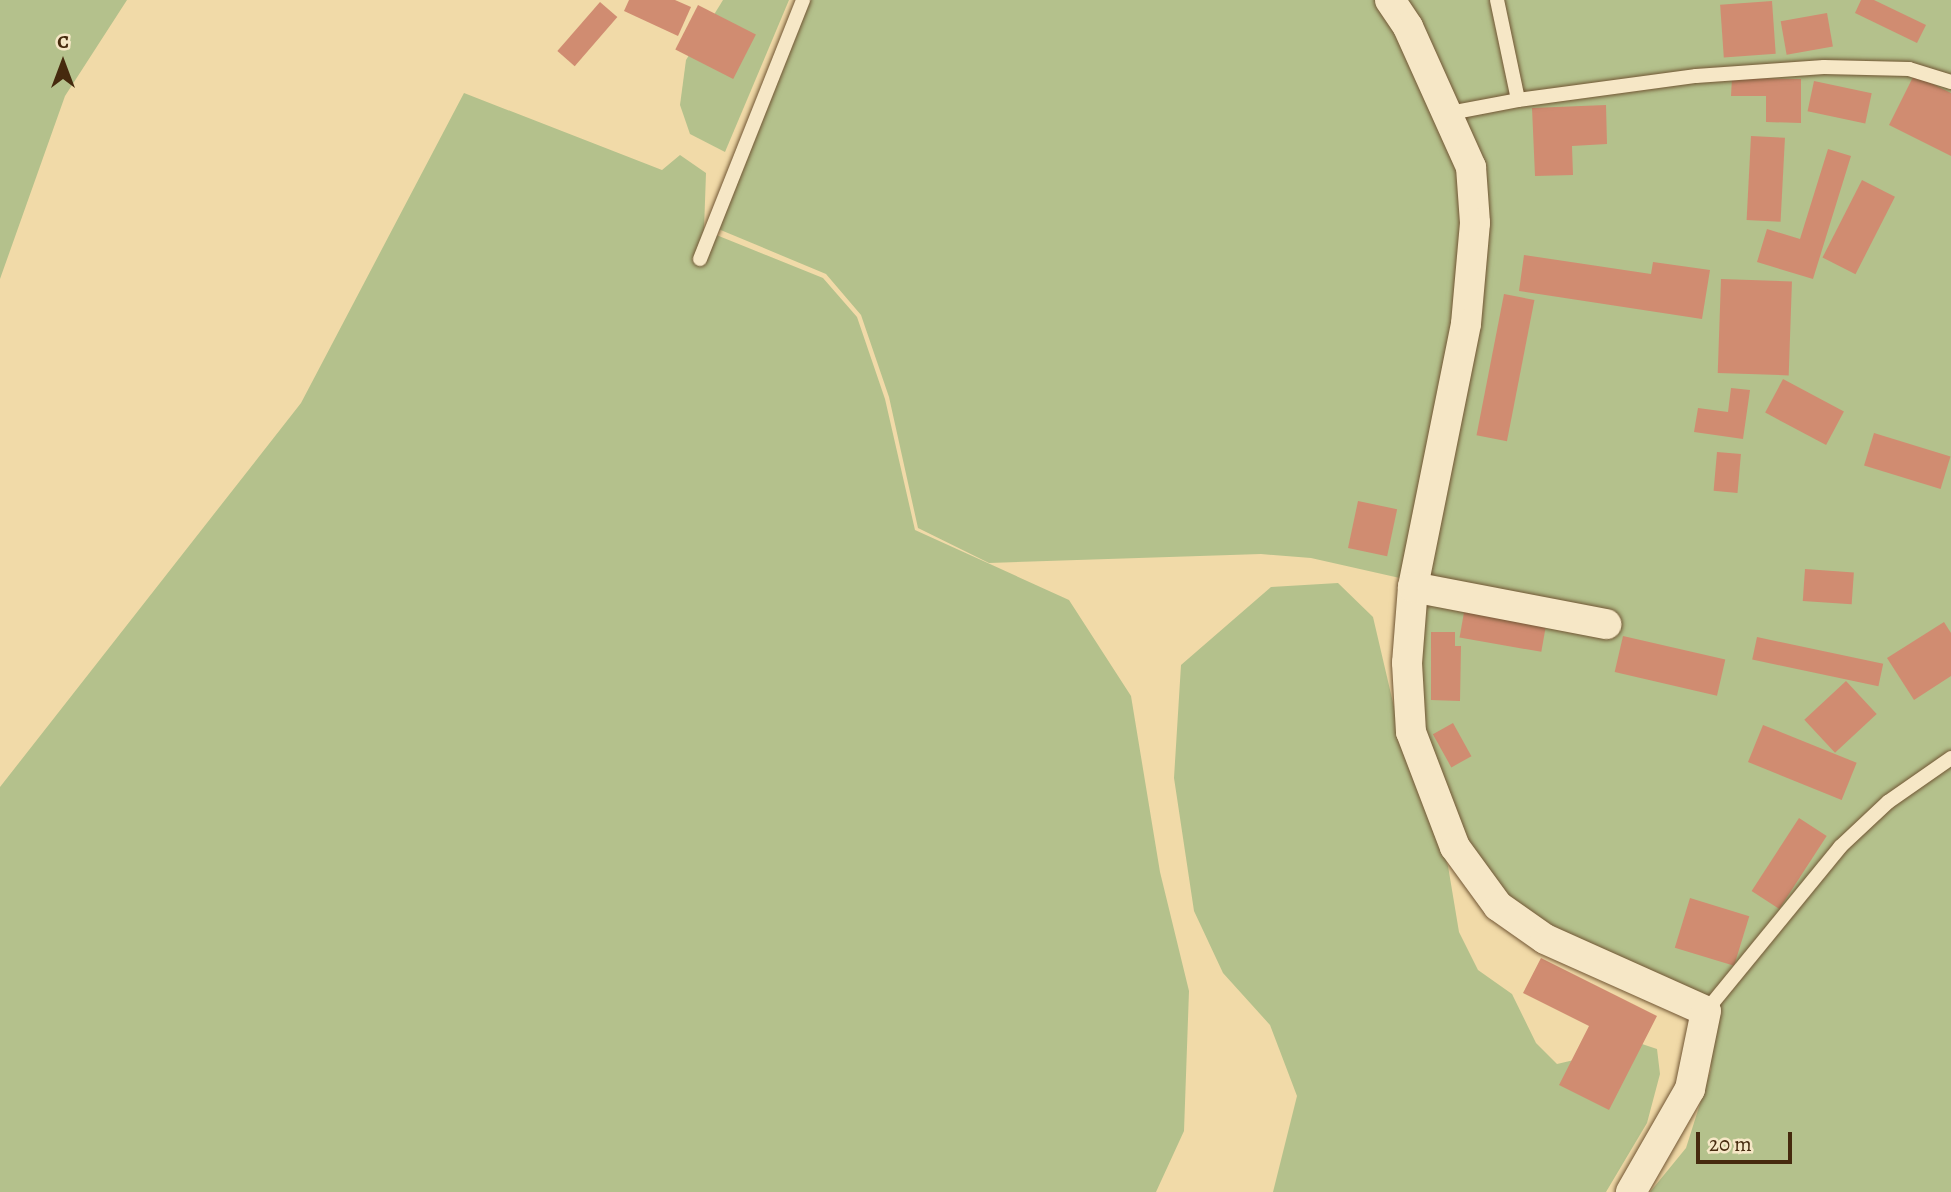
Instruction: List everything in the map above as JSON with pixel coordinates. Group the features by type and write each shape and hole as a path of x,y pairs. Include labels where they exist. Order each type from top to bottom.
{"street":[{"path":"1390,0 1408,27 1450,113 1471,167 1473,268 1466,324 1413,587 1407,663 1411,732 1455,847 1498,906 1524,927 1706,1011 1690,1089 1632,1192"},
{"path":"1413,587 1606,624"}],"lane":[{"path":"700,258 803,0"},
{"path":"1497,0 1518,100"},
{"path":"1450,113 1518,100 1696,76 1824,67 1909,69 1951,82"},
{"path":"1706,1011 1840,847 1888,802 1951,758"}],"green space":[{"path":"0,0 127,0 65,96 0,279"},
{"path":"723,0 789,0 725,152 690,134 680,105 686,60"},
{"path":"798,0 1951,0 1951,1192 1650,1192 1686,1148 1711,1069 1708,1009 1525,931 1457,841 1421,756 1414,666 1422,583 1311,558 1261,554 989,563 918,528 889,397 861,315 826,274 711,226"},
{"path":"464,93 662,170 680,155 706,173 704,230 823,278 857,317 885,399 915,530 1069,600 1131,696 1160,872 1189,991 1184,1131 1156,1192 0,1192 0,787 301,403"},
{"path":"1338,583 1373,617 1398,724 1448,866 1459,932 1478,970 1512,994 1536,1043 1557,1064 1642,1044 1657,1049 1660,1074 1647,1123 1606,1192 1273,1192 1297,1096 1270,1025 1223,973 1194,911 1174,778 1181,665 1271,587"}],"building":[{"path":"629,0 675,0 691,7 678,36 624,11"},
{"path":"1861,0 1874,0 1926,25 1917,43 1855,13"},
{"path":"1772,1 1776,54 1724,57 1720,5"},
{"path":"600,2 617,17 575,66 557,51"},
{"path":"698,5 756,35 733,79 675,50"},
{"path":"1827,13 1833,46 1787,55 1781,21"},
{"path":"1914,75 1951,93 1951,156 1889,125"},
{"path":"1732,78 1801,79 1801,123 1766,122 1766,96 1731,96"},
{"path":"1814,81 1872,93 1865,124 1808,111"},
{"path":"1606,105 1607,144 1572,146 1573,175 1535,176 1532,108"},
{"path":"1751,136 1785,138 1781,222 1747,220"},
{"path":"1828,149 1851,156 1813,279 1757,262 1767,229 1800,239"},
{"path":"1862,180 1895,197 1855,274 1823,258"},
{"path":"1524,255 1651,274 1653,262 1710,270 1702,319 1519,291"},
{"path":"1721,279 1792,281 1789,375 1718,373"},
{"path":"1504,294 1534,300 1507,441 1477,435"},
{"path":"1783,379 1844,411 1826,445 1765,413"},
{"path":"1731,388 1750,390 1743,439 1694,432 1698,408 1728,412"},
{"path":"1874,433 1951,456 1941,489 1864,466"},
{"path":"1717,452 1741,454 1738,493 1714,491"},
{"path":"1358,501 1397,509 1387,556 1348,548"},
{"path":"1805,569 1854,572 1852,604 1803,601"},
{"path":"1466,601 1548,615 1541,652 1460,637"},
{"path":"1944,622 1951,633 1951,676 1914,700 1887,658"},
{"path":"1431,632 1455,632 1455,646 1461,646 1460,701 1431,700"},
{"path":"1623,636 1725,660 1717,696 1615,672"},
{"path":"1757,637 1883,664 1878,686 1752,659"},
{"path":"1846,681 1877,714 1835,753 1804,720"},
{"path":"1453,723 1471,756 1451,767 1433,734"},
{"path":"1763,725 1857,763 1842,800 1748,762"},
{"path":"1799,818 1827,836 1779,909 1752,891"},
{"path":"1690,898 1749,916 1734,966 1675,948"},
{"path":"1541,958 1657,1016 1609,1110 1559,1085 1589,1026 1523,993"}]}
